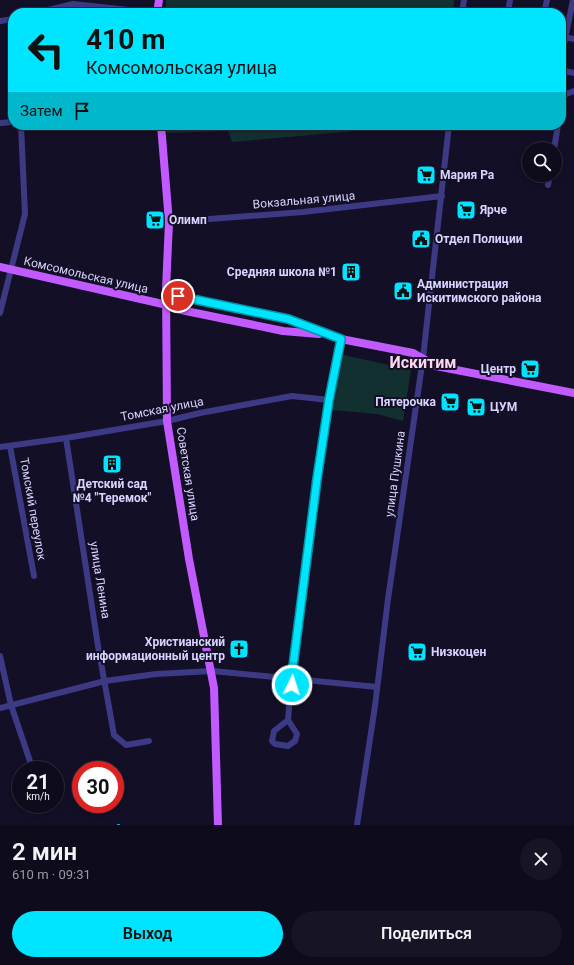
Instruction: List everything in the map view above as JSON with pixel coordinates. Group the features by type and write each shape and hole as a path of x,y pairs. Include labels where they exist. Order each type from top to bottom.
{"main road":[{"name":"Советская улица","path":"161,130 169,222 167,421 189,559 212,671 214,688 218,825"},
{"name":"Комсомольская улица","path":"0,267 167,305 176,310 283,332 328,334"},
{"name":"Комсомольская улица","path":"167,305 178,296 288,319 341,339 413,353 436,366 574,393"}],"street":[{"path":"566,32 573,0"},
{"path":"57,8 73,4 110,8"},
{"path":"0,313 6,283 11,270 25,214 21,130"},
{"name":"улица Пушкина","path":"357,825 423,358 449,130"},
{"path":"555,142 557,130"},
{"name":"Вокзальная улица","path":"169,222 303,212 442,196"},
{"path":"288,720 274,731 272,741 275,744 288,746 295,741 297,734 288,720 292,679 317,479 329,400 341,339"},
{"name":"Томская улица","path":"0,447 66,438 167,421 200,413 292,396 329,400"},
{"name":"улица Ленина","path":"66,438 98,646 114,735 126,745 149,742"},
{"name":"Томский переулок","path":"10,446 34,576"},
{"path":"0,656 11,705 30,761"},
{"path":"0,708 105,681 156,674 212,671 376,687"}],"green space":[{"path":"166,0 454,0 453,8 166,8"},
{"path":"167,130 368,130 232,142 228,131 167,133"},
{"path":"344,355 411,370 403,421 377,414 331,410"}],"place":[{"name":"Мария Ра","path":"426,175"},
{"name":"Ярче","path":"466,210"},
{"name":"Олимп","path":"155,220"},
{"name":"Отдел Полиции","path":"421,239"},
{"name":"Средняя школа №1","path":"351,272"},
{"name":"Администрация Искитимского района","path":"403,291"},
{"name":"Центр","path":"530,369"},
{"name":"Пятерочка","path":"450,402"},
{"name":"ЦУМ","path":"476,407"},
{"name":"Детский сад №4 \"Теремок\"","path":"112,464"},
{"name":"Христианский информационный центр","path":"239,649"},
{"name":"Низкоцен","path":"417,652"}],"district":[{"name":"Искитим","path":"423,362"}],"route":[{"path":"178,296 288,319 341,339 329,400 317,479 292,674 292,685"}]}
